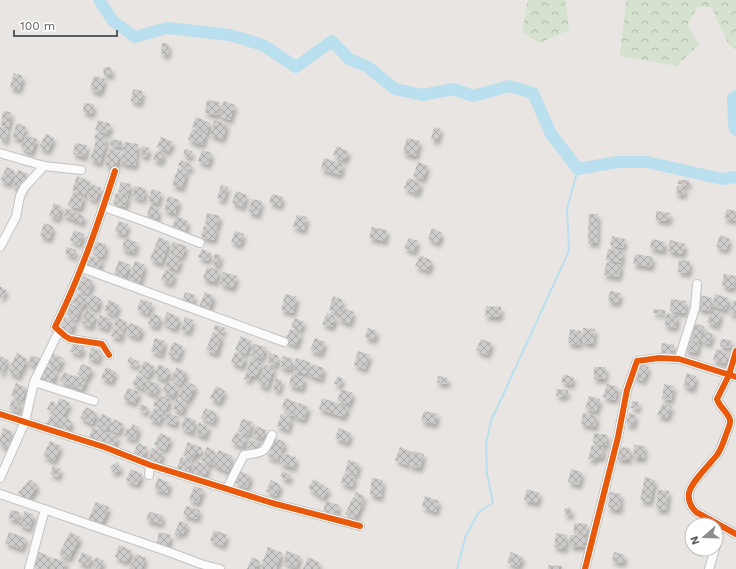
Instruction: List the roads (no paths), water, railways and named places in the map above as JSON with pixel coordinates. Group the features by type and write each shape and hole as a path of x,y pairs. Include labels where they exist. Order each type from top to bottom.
{"street":[{"path":"0,153 44,166 81,170"},
{"path":"0,247 16,217 20,196 24,188 44,166"},
{"path":"108,355 102,344 70,339 54,327 65,307 82,268 116,171"},
{"path":"104,207 200,243"},
{"path":"82,268 284,342"},
{"path":"679,360 695,308 696,284"},
{"path":"0,478 25,422 34,382 59,331"},
{"path":"705,517 696,512 691,507 689,492 720,450 729,426 730,420 718,403 717,399 733,376 736,350"},
{"path":"585,569 618,437 627,390 637,360 659,358 679,360 733,376"},
{"path":"34,382 94,401"},
{"path":"0,414 104,447 150,465 272,503 360,526"},
{"path":"227,488 244,455 262,452 266,448 272,435"},
{"path":"149,475 150,465"},
{"path":"0,494 200,564 220,569"},
{"path":"29,569 45,509"},
{"path":"724,527 736,534"},
{"path":"709,569 713,557"}],"waterway":[{"path":"99,0 113,21 135,37 167,28 230,35 263,45 296,67 332,41 349,59 368,67 395,89 423,95 453,89 473,96 509,86 533,93 551,134 578,169 618,162 647,162 722,179 736,177"},
{"path":"736,96 733,98 734,124 736,130"},
{"path":"457,569 466,535 479,512 493,503 487,474 486,443 491,421 569,251 567,209 578,169"}]}
